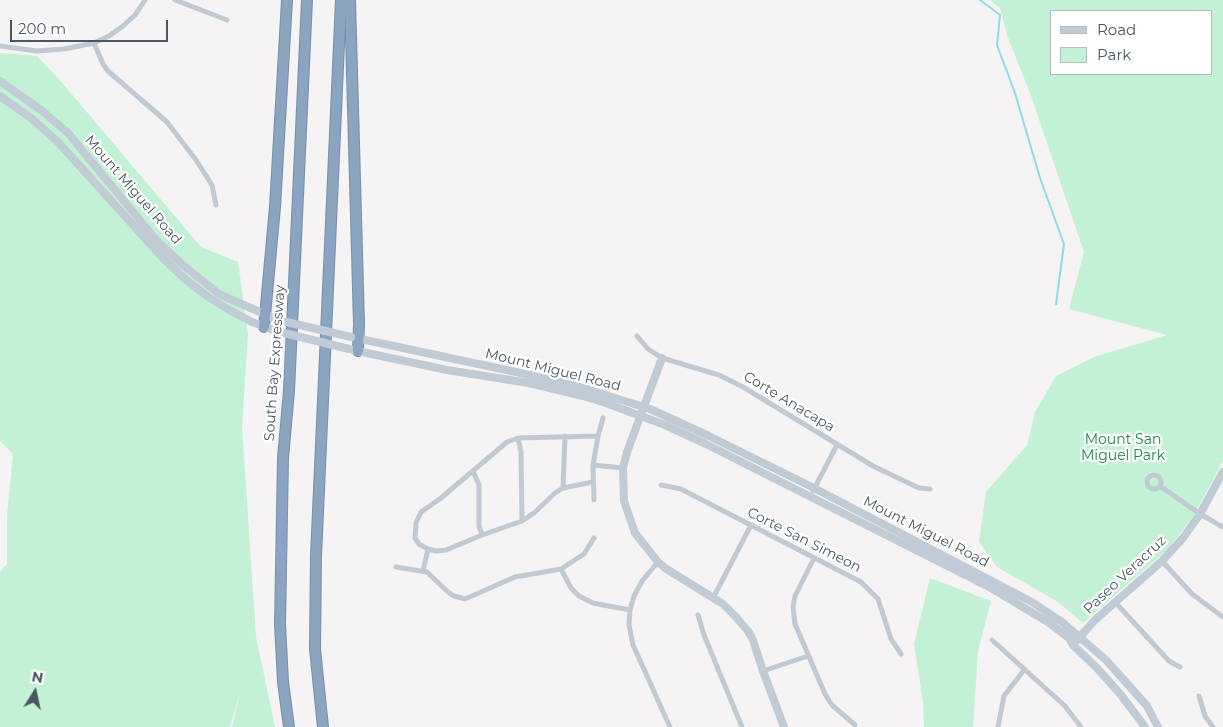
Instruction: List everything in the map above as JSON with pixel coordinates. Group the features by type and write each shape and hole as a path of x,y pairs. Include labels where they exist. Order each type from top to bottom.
{"highway":[{"path":"264,327 276,199 288,0"},
{"name":"South Bay Expressway","path":"289,727 283,682 280,624 283,458 289,382 307,0"},
{"path":"323,727 315,649 316,556 341,0"},
{"path":"350,0 354,86 355,338 353,350"}],"street":[{"path":"0,46 37,51 64,49 94,43 109,36 123,26 135,15 144,0"},
{"path":"174,0 227,20"},
{"path":"94,43 108,71 167,122 196,160 212,185 216,205"},
{"name":"Mount Miguel Road","path":"0,81 42,110 68,133 151,234 184,266 219,294 278,320 530,375 594,391 643,407 709,436 1010,589 1062,622 1106,660 1147,706 1158,727"},
{"name":"Mount Miguel Road","path":"0,96 31,118 58,142 162,257 184,278 218,303 264,327 276,331 447,370 529,383 603,402 665,425 1018,603 1069,638 1121,695 1145,727"},
{"name":"Corte Anacapa","path":"638,336 648,349 662,358 720,375 873,466 919,488 930,489"},
{"path":"662,358 640,415 623,468 624,501 635,532 658,562 730,610 748,631 753,640 762,671 784,727"},
{"path":"594,500 593,465 603,418"},
{"path":"562,488 565,436"},
{"path":"593,482 562,488 534,514 522,522 482,535 446,550 436,551 428,549 419,544 415,538 418,517 421,512 441,498 499,447 518,438 598,436"},
{"path":"518,438 521,452 522,522"},
{"path":"810,497 837,445"},
{"path":"593,465 623,468"},
{"path":"473,471 479,485 482,535"},
{"name":"Paseo Veracruz","path":"1074,645 1079,636 1162,561 1183,538 1200,514 1223,472"},
{"name":"Corte San Simeon","path":"661,485 681,489 861,582 878,599 892,639 901,654"},
{"path":"1160,486 1200,514 1223,527"},
{"path":"713,598 751,525"},
{"path":"396,567 430,573 448,592 454,596 466,599 515,577 560,569 584,554 594,538"},
{"path":"423,571 428,549"},
{"path":"814,558 797,590 793,608 795,624 825,694 832,705 854,725"},
{"path":"1162,561 1192,594 1223,617"},
{"path":"658,562 638,587 630,610 629,625 633,646 669,726"},
{"path":"560,569 571,588 579,596 593,603 630,610"},
{"path":"1115,602 1170,661 1180,667"},
{"path":"698,615 704,635 742,727"},
{"path":"992,640 1065,706 1081,727"},
{"path":"762,671 808,656"},
{"path":"998,727 1004,696 1024,670"},
{"path":"1199,696 1205,716 1213,727"}],"green space":[{"name":"Mount San Miguel Park","path":"990,0 1223,0 1223,461 1194,515 1168,549 1083,623 1058,602 997,567 979,542 986,492 1027,445 1035,412 1056,376 1094,357 1167,335 1069,309 1084,252 1030,93 1007,35 1000,8"},
{"path":"0,53 37,56 58,78 201,247 238,262 248,334 242,426 256,637 275,727 232,727 241,690 230,727 0,727 0,572 7,564 7,516 13,454 0,441"},
{"path":"930,578 991,601 978,651 973,727 924,727 923,702 914,644"}],"waterway":[{"path":"980,0 1000,15 997,45 1015,93 1040,178 1064,244 1056,304"}]}
